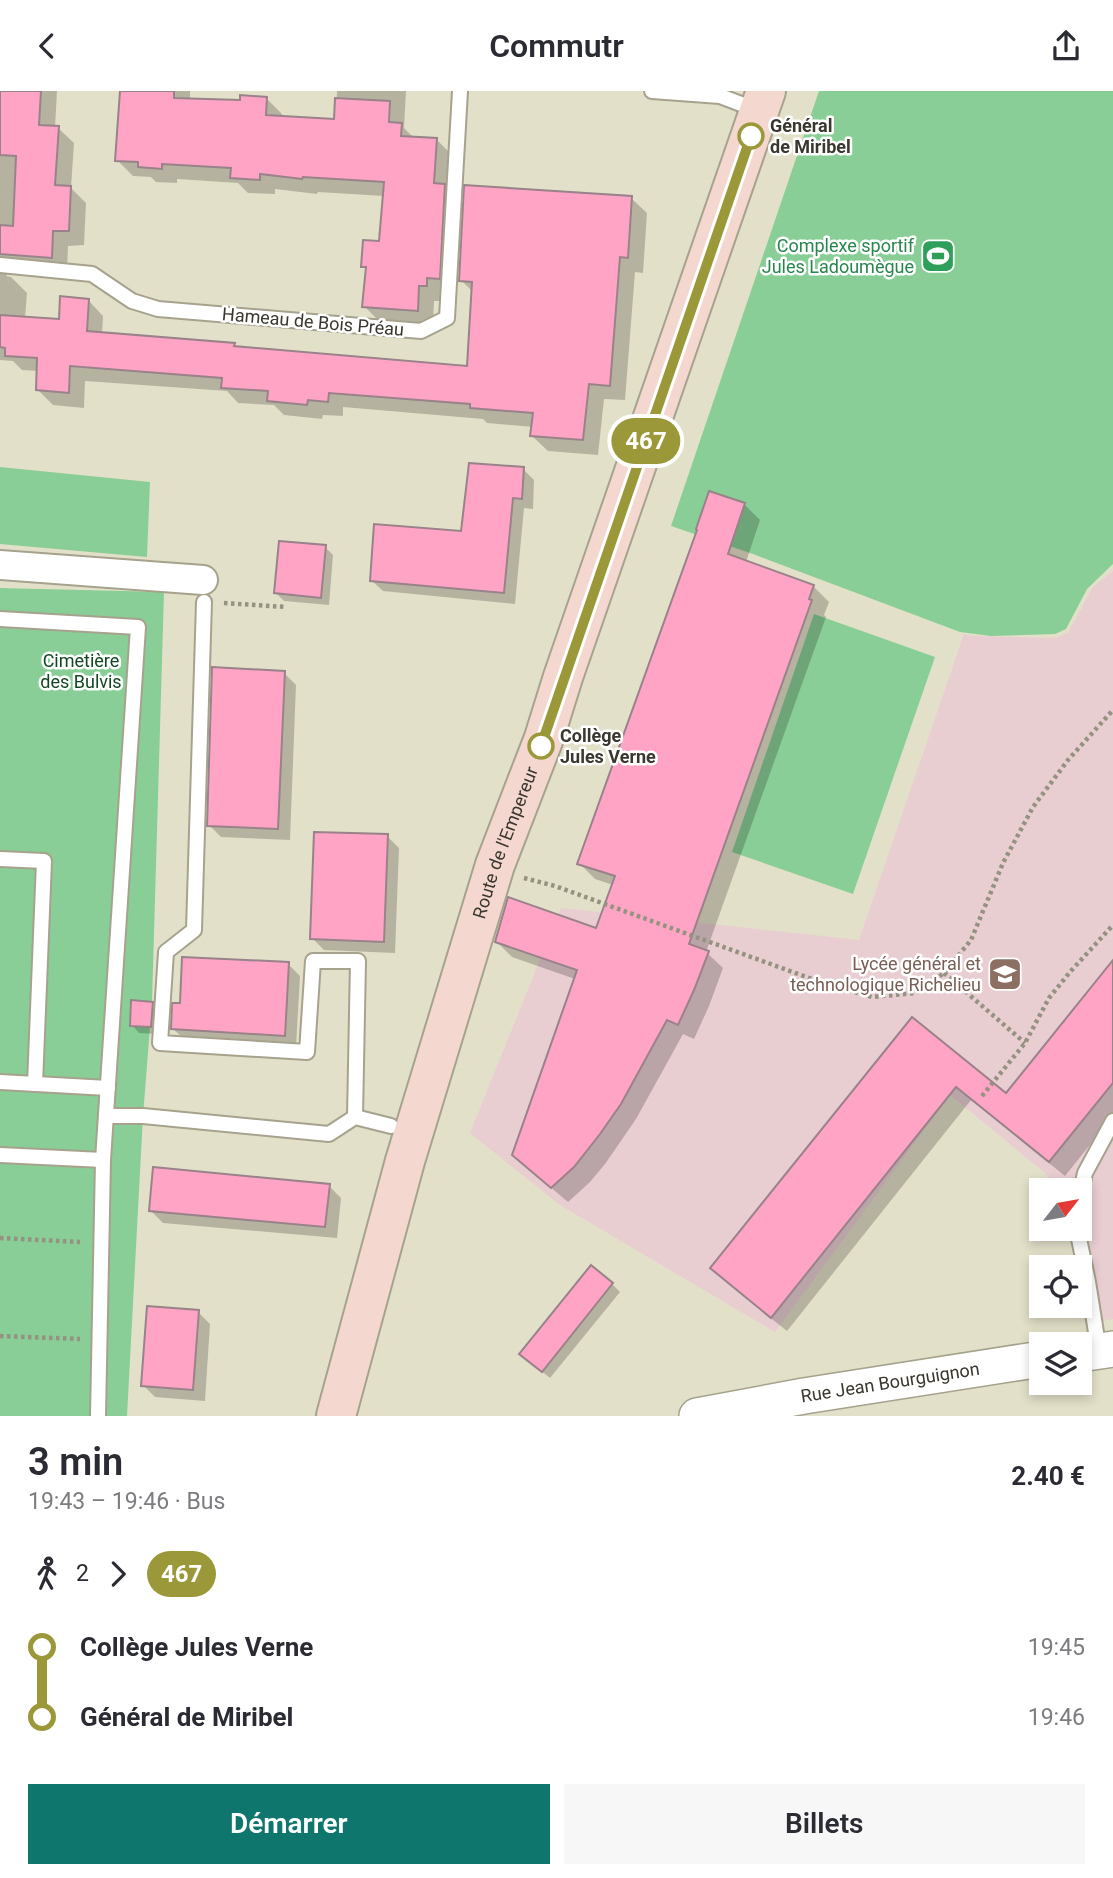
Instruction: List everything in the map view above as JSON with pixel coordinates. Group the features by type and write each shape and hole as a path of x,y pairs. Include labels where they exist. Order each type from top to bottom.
{"main road":[{"name":"Route de l'Empereur","path":"336,1416 405,1161 495,865 544,738 763,101"},
{"name":"Route de l'Empereur","path":"308,1416 351,1285 405,1161"}],"street":[{"path":"0,565 203,591"},
{"name":"Rue Jean Bourguignon","path":"697,1416 804,1396 1029,1361"}],"lane":[{"name":"Hameau de Bois Préau","path":"0,265 92,274 132,301 158,309 422,331 447,318 460,91"},
{"path":"652,91 763,101"},
{"path":"203,591 194,930 166,952 160,1043 307,1052 313,961 358,961 355,1117"},
{"path":"0,619 138,627 103,1160 98,1416"},
{"path":"0,859 44,861 35,1084"},
{"path":"0,1082 108,1088"},
{"path":"106,1116 144,1116 329,1134 355,1117 391,1126"},
{"path":"1084,1178 1113,1121"},
{"path":"0,1156 103,1160"},
{"path":"1079,1241 1097,1351"}],"path":[{"path":"246,605 286,607"},
{"path":"516,876 555,886 823,983 872,997 916,993 944,973 971,940 1003,863 1033,807 1068,760 1113,711"},
{"path":"982,1096 1025,1042 1049,998 1113,925"},
{"path":"944,973 1025,1042"},
{"path":"0,1238 102,1243"},
{"path":"0,1336 100,1340"}],"shaded area":[{"path":"1113,571 1113,1319 1089,1323 1089,1318 1092,1318 1092,1255 1082,1255 1081,1241 1092,1241 1092,1178 1049,1178 950,1095 775,1332 560,1205 470,1133 561,908 859,940 964,634 1056,638 1068,633 1093,587"}],"green space":[{"name":"Complexe sportif Jules Ladoumègue","path":"819,91 1113,91 1113,564 1087,589 1066,629 1055,634 991,636 960,632 671,526"},
{"path":"0,467 150,482 147,557 0,544"},
{"name":"Cimetière des Bulvis","path":"0,588 164,592 152,1002 143,1116 127,1416 0,1416"},
{"path":"814,614 935,657 853,894 732,852"}],"building":[{"path":"0,91 41,91 39,125 59,126 55,185 71,186 69,231 53,231 52,258 0,254 0,225 13,226 16,156 0,155"},
{"path":"120,91 174,91 174,98 240,100 240,95 267,97 266,115 334,119 335,98 390,101 389,122 402,123 401,136 437,138 434,183 445,184 440,279 427,278 427,286 419,286 418,311 362,307 366,267 361,267 363,240 379,241 384,182 302,179 260,174 260,180 230,178 231,168 162,164 162,169 138,167 138,162 115,161"},
{"path":"464,185 632,196 628,258 620,257 610,386 589,384 583,440 530,436 533,413 470,408 470,404 329,393 328,402 308,400 307,405 267,401 268,391 221,388 222,378 70,366 69,393 36,390 37,358 5,356 5,348 0,347 0,315 59,319 60,296 89,299 87,331 467,366 472,282 459,281"},
{"path":"469,463 524,467 522,499 513,498 504,593 370,581 374,524 461,531"},
{"path":"709,491 745,503 728,554 814,585 809,599 812,600 689,944 709,951 694,990 678,1025 667,1020 621,1104 600,1134 574,1167 551,1188 512,1155 577,970 495,942 508,897 596,928 615,876 577,864"},
{"path":"279,541 326,545 321,598 274,593"},
{"path":"212,667 285,671 278,829 207,826"},
{"path":"314,832 388,834 384,942 310,939"},
{"path":"182,957 289,962 285,1036 171,1029 172,1003 180,1003"},
{"path":"1113,960 1113,1083 1049,1162 956,1087 771,1318 710,1268 912,1017 1006,1093"},
{"path":"131,1000 153,1002 151,1027 130,1026"},
{"path":"153,1167 330,1184 325,1227 149,1211"},
{"path":"591,1265 613,1283 542,1372 519,1354"},
{"path":"147,1306 199,1310 193,1390 141,1386"}],"bus line":[{"name":"467","path":"541,746 751,136"}],"place":[{"name":"Général de Miribel","path":"751,136"},
{"name":"Complexe sportif Jules Ladoumègue","path":"938,256"},
{"name":"Collège Jules Verne","path":"541,746"},
{"name":"Lycée général et technologique Richelieu","path":"1005,974"}]}
